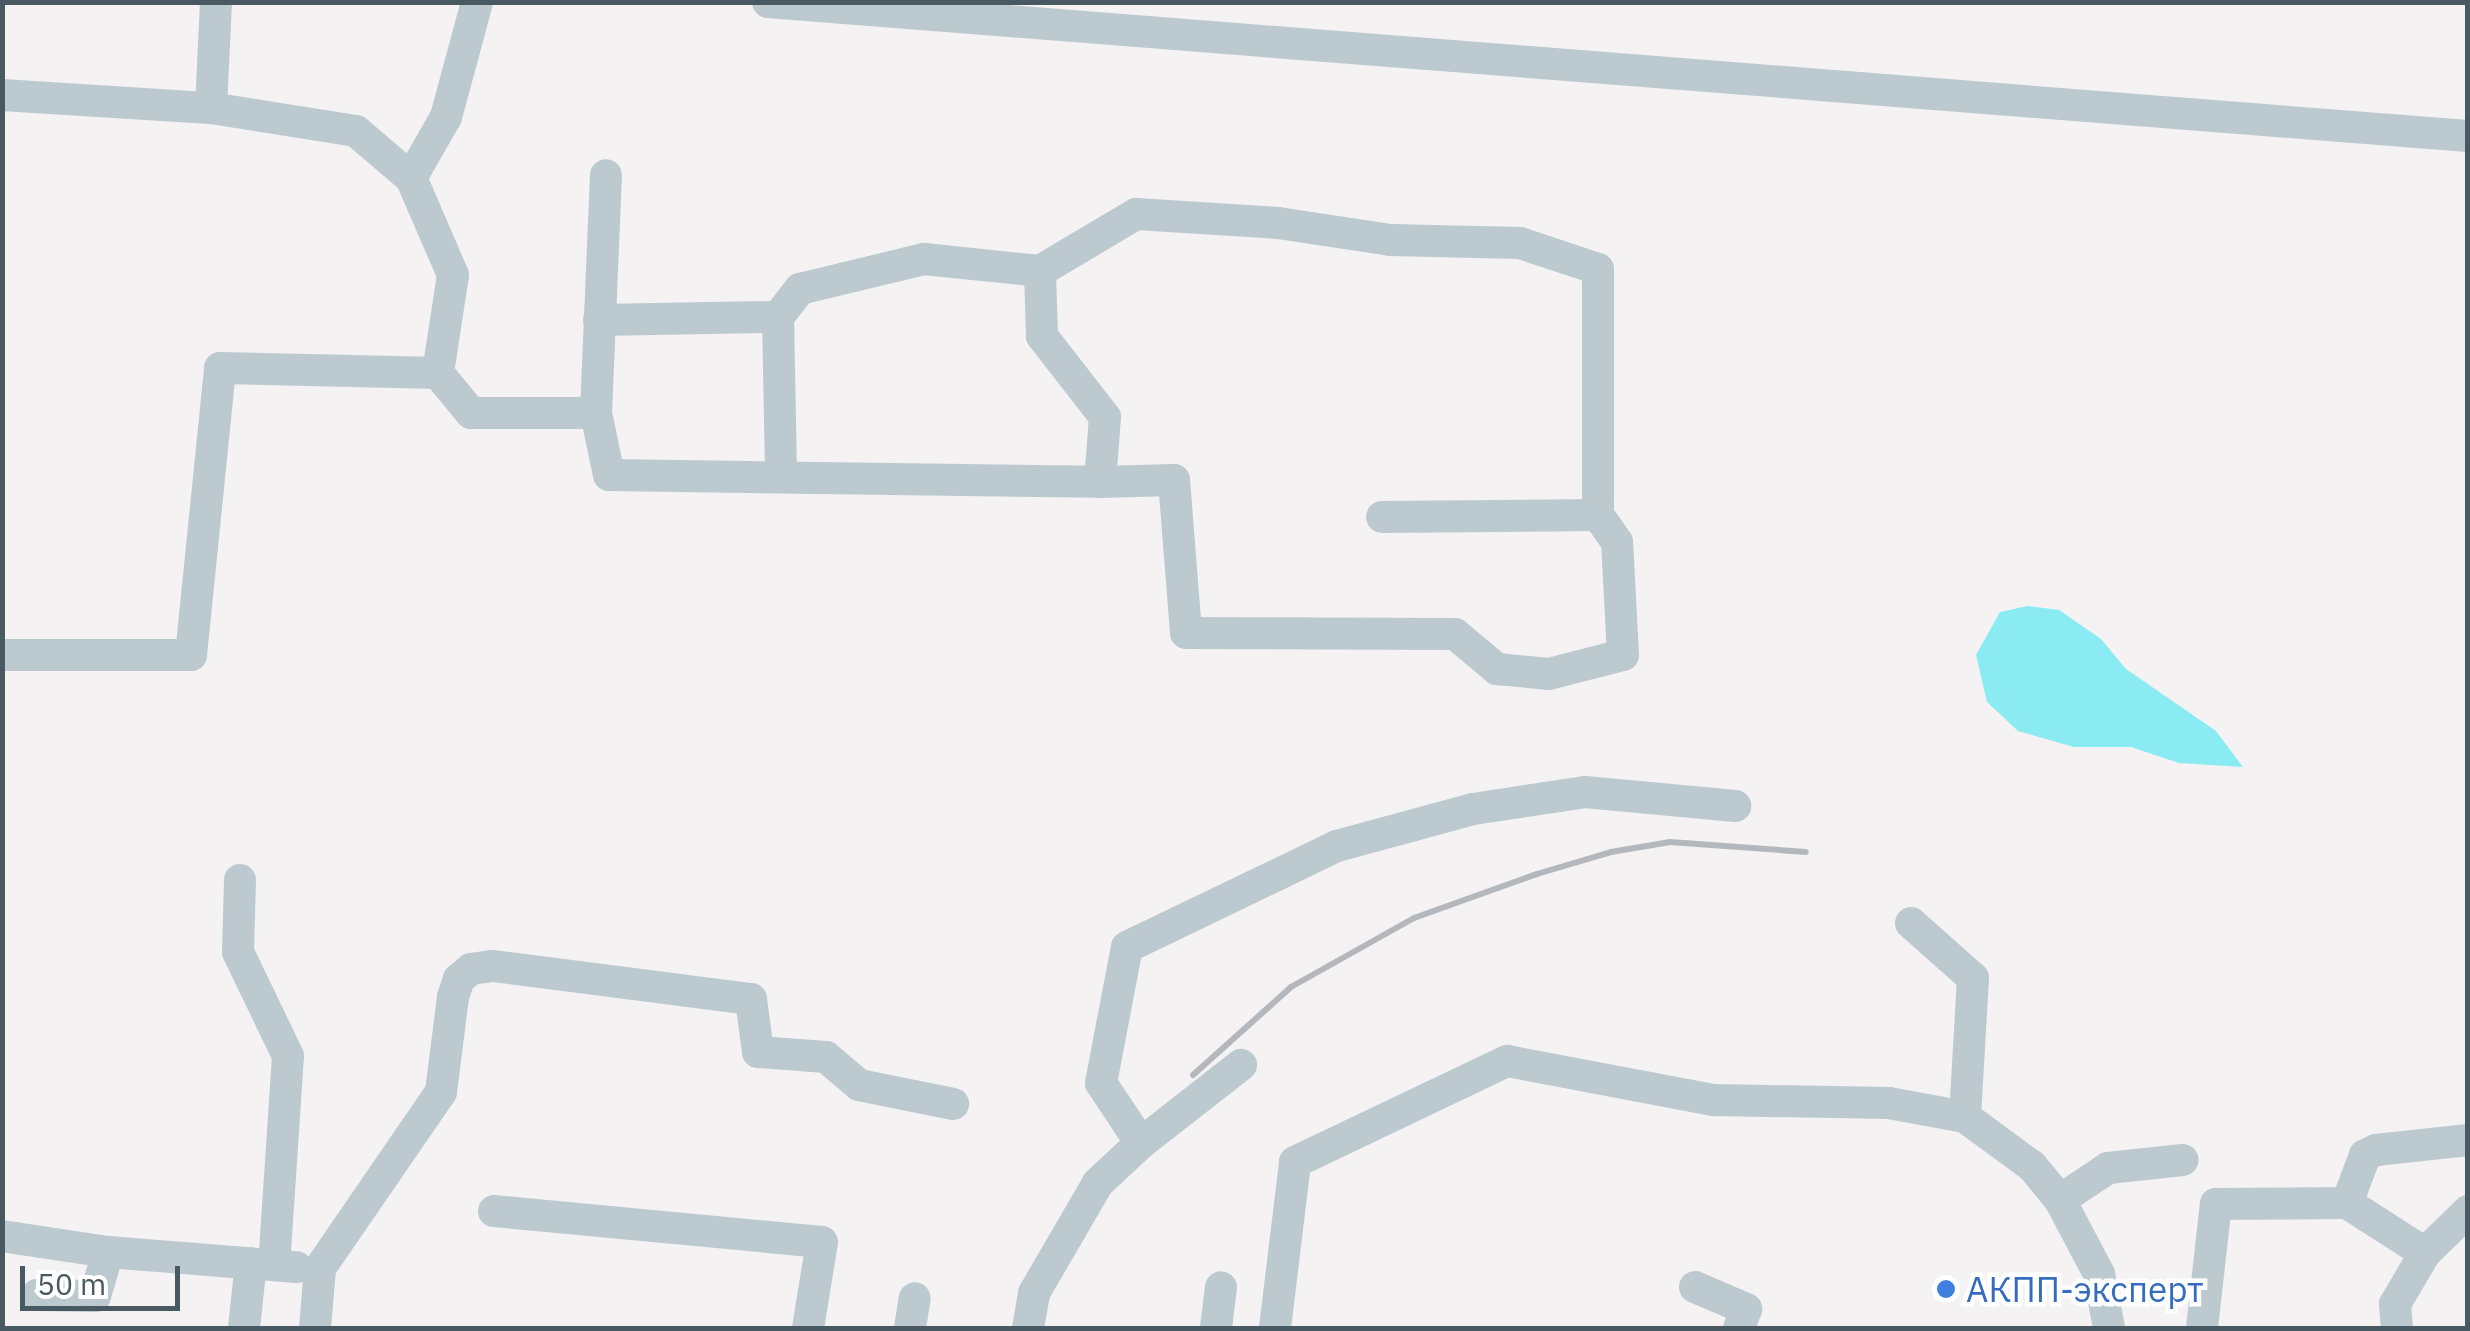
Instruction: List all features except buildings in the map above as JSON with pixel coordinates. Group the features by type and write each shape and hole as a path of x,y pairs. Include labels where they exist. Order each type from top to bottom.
{"street":[{"path":"210,108 216,2"},
{"path":"410,178 446,118 477,2"},
{"path":"768,2 2468,136"},
{"path":"2,95 210,108 356,131 410,178 453,276 438,373 471,413 596,413"},
{"path":"606,175 596,413 609,474 781,478 1100,482 1174,480 1186,633 1455,634 1497,669 1548,674 1623,656 1617,542 1598,514 1598,269 1520,242 1391,240 1278,223 1136,214 1040,271 924,259 800,289 778,317 781,478"},
{"path":"1040,271 1042,336 1105,417 1100,482"},
{"path":"600,320 778,317"},
{"path":"2,655 191,654 220,368 438,373"},
{"path":"1382,517 1598,514"},
{"path":"1141,1143 1101,1083 1126,947 1336,846 1473,809 1585,792 1735,806"},
{"path":"240,880 238,952 288,1056 262,1264 244,1328"},
{"path":"1910,923 1974,978 1965,1116"},
{"path":"315,1328 320,1268 442,1092 453,996 458,979 471,969 494,966 751,1000 758,1052 826,1057 859,1085 952,1104"},
{"path":"1275,1328 1295,1162 1507,1062 1714,1100 1889,1103 1965,1116 2032,1166 2060,1200 2099,1274 2109,1328"},
{"path":"1028,1328 1034,1293 1098,1183 1141,1143 1241,1066"},
{"path":"2347,1203 2364,1156 2376,1150 2468,1140"},
{"path":"2060,1200 2108,1168 2183,1160"},
{"path":"2202,1328 2216,1204 2347,1203 2424,1253"},
{"path":"494,1211 822,1242 808,1328"},
{"path":"2398,1328 2394,1304 2424,1253 2468,1212"},
{"path":"2,1236 108,1252 320,1268"},
{"path":"37,1296 94,1296 108,1252"},
{"path":"1695,1287 1746,1310 1738,1328"},
{"path":"1216,1328 1221,1288"}],"water":[{"path":"2028,606 2059,610 2101,639 2126,669 2216,731 2243,767 2179,763 2131,747 2074,747 2018,731 1987,702 1976,655 2000,612"}],"railway":[{"path":"1193,1075 1291,987 1414,918 1611,852 1670,842 1806,852"}],"place":[{"name":"АКПП-эксперт","path":"1946,1289"}]}
